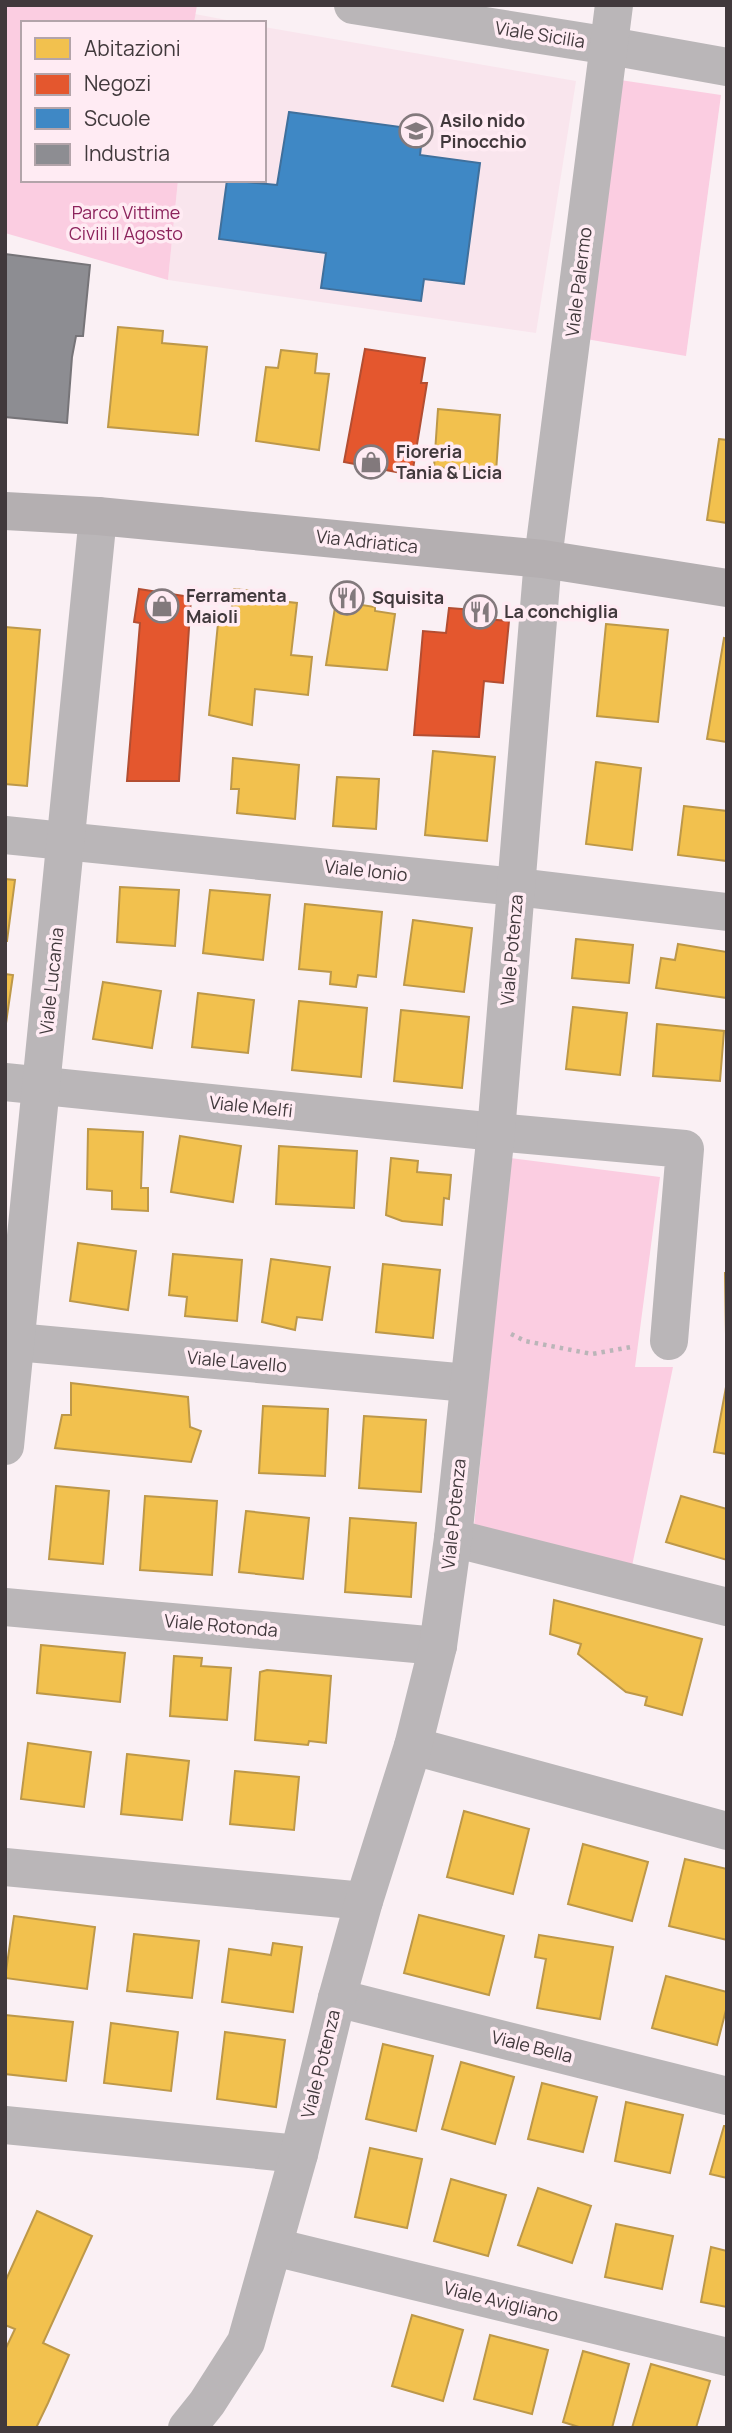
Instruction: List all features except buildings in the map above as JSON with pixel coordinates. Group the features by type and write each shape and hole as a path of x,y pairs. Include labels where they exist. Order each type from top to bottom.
{"main road":[{"name":"Via Adriatica","path":"5,511 98,516 543,559 727,588"}],"street":[{"name":"Viale Sicilia","path":"352,5 727,67"},
{"name":"Viale Palermo","path":"543,559 614,5"},
{"name":"Viale Lucania","path":"5,1446 23,1084 66,840 98,516"},
{"name":"Viale Potenza","path":"187,2428 207,2403 246,2342 299,2154 337,1998 364,1901 413,1746 438,1646 453,1538 496,1132 543,559"},
{"name":"Viale Ionio","path":"5,835 517,887 727,912"},
{"name":"Viale Melfi","path":"23,1084 685,1149 669,1341"},
{"name":"Viale Lavello","path":"10,1341 468,1383"},
{"path":"453,1538 727,1607"},
{"name":"Viale Rotonda","path":"5,1606 438,1646"},
{"path":"413,1746 727,1831"},
{"path":"5,1867 364,1901"},
{"name":"Viale Bella","path":"337,1998 727,2096"},
{"path":"5,2125 299,2154"},
{"name":"Viale Avigliano","path":"274,2247 727,2357"}],"path":[{"path":"476,1316 525,1341 592,1354 669,1341"}],"shaded area":[{"path":"195,14 232,21 194,21"},
{"name":"Asilo nido Pinocchio","path":"266,27 576,81 536,333 168,280 178,182 266,182"}],"green space":[{"name":"Parco Vittime Civili II Agosto","path":"5,5 197,5 194,21 21,21 21,182 178,182 168,280 5,233"},
{"path":"620,80 721,95 686,356 586,339"},
{"path":"510,1158 660,1177 635,1367 673,1367 632,1566 474,1526"}],"place":[{"name":"Asilo nido Pinocchio","path":"416,131"},
{"name":"Fioreria Tania & Licia","path":"371,462"},
{"name":"Squisita","path":"347,598"},
{"name":"Ferramenta Maioli","path":"162,606"},
{"name":"La conchiglia","path":"480,612"}]}
